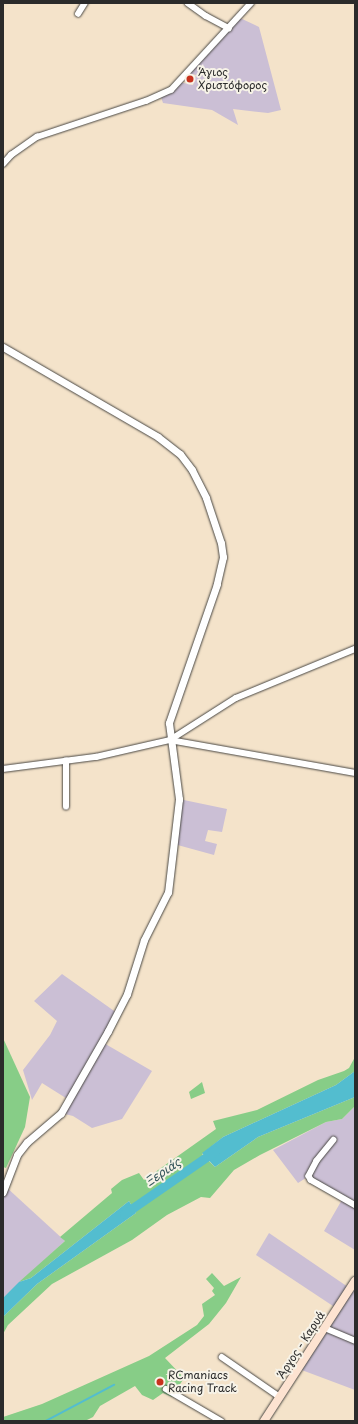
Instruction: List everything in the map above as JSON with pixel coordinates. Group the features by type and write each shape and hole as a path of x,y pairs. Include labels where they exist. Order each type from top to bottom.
{"main road":[{"name":"Άργος - Καρυά","path":"264,1421 355,1281"}],"street":[{"path":"78,14 85,3"},
{"path":"188,3 206,16 229,28"},
{"path":"3,164 11,155 37,137 146,102 171,90 229,28 250,3"},
{"path":"3,347 167,444 188,464 206,498 222,543 223,562 171,714 170,740 179,799 168,892 144,940 127,994 108,1031 61,1113 27,1142 17,1155 3,1192"},
{"path":"3,769 114,754 170,740 236,698 355,649"},
{"path":"170,740 355,773"},
{"path":"66,761 66,807"},
{"path":"334,1140 317,1161 309,1176 311,1180 355,1205"},
{"path":"325,1328 355,1341"},
{"path":"222,1357 280,1397"},
{"path":"166,1389 221,1421"}],"shaded area":[{"path":"238,17 259,27 281,110 268,113 233,109 238,125 212,110 163,103 160,94 179,82 193,85 196,75 187,73"},
{"path":"179,799 227,809 222,832 208,830 205,841 217,844 214,855 174,844"},
{"path":"62,974 117,1013 102,1042 152,1071 122,1119 92,1128 73,1116 61,1113 69,1100 42,1083 32,1100 23,1070 50,1035 57,1021 34,1001"},
{"path":"355,1106 355,1250 324,1231 343,1198 309,1176 298,1183 273,1150 326,1122 342,1119"},
{"path":"5,1186 65,1241 3,1298 3,1192"},
{"path":"269,1233 348,1287 336,1308 256,1255"},
{"path":"352,1289 355,1292 355,1390 299,1369"}],"green space":[{"path":"3,1038 30,1097 25,1127 6,1168 3,1167"},
{"path":"355,1057 355,1071 336,1085 223,1137 202,1154 215,1167 258,1137 355,1097 355,1106 342,1119 326,1122 260,1155 234,1170 210,1198 201,1197 167,1215 132,1240 52,1284 8,1325 3,1334 3,1317 37,1284 136,1213 129,1201 31,1278 19,1282 65,1241 60,1237 112,1193 111,1189 122,1180 139,1173 144,1180 216,1129 213,1121 257,1110 318,1080 344,1071 349,1068"},
{"path":"202,1082 205,1093 191,1099 189,1092"},
{"path":"212,1273 224,1286 241,1277 226,1303 209,1324 165,1358 184,1378 172,1397 163,1393 153,1400 142,1395 135,1386 100,1406 93,1417 85,1421 3,1421 3,1417 42,1404 149,1356 197,1325 204,1316 202,1304 215,1295 212,1291 214,1288 206,1279"}],"water":[{"path":"355,1071 355,1097 258,1137 215,1167 202,1153 223,1137 336,1085"},
{"path":"129,1201 136,1213 37,1284 3,1317 3,1298 19,1282 31,1278"}],"waterway":[{"name":"Ξεριάς","path":"124,1214 215,1151"},
{"path":"46,1421 114,1385"}],"place":[{"name":"Άγιος Χριστόφορος","path":"190,79"},
{"name":"RCmaniacs Racing Track","path":"160,1382"}]}
